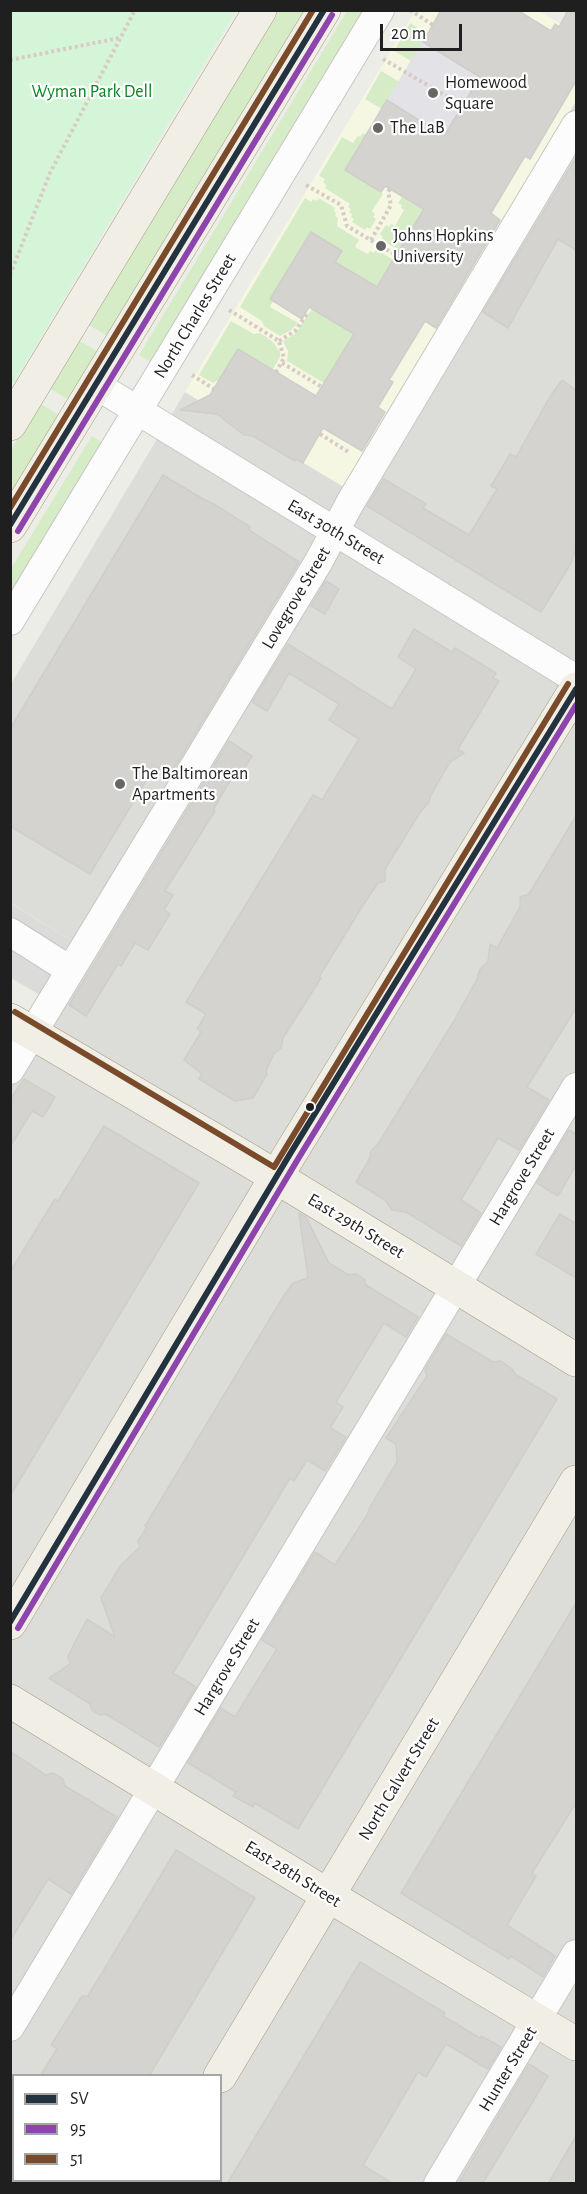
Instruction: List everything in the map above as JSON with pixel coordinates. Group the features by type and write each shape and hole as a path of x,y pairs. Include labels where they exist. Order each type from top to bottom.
{"main road":[{"path":"10,424 260,10"},
{"path":"10,526 324,10"},
{"path":"10,1623 576,689"},
{"name":"East 29th Street","path":"21,1026 576,1360"},
{"name":"North Calvert Street","path":"221,2074 576,1482"},
{"name":"East 28th Street","path":"10,1701 576,2044"}],"street":[{"name":"North Charles Street","path":"10,621 380,10"},
{"name":"Lovegrove Street","path":"10,1070 21,1026 70,970 335,531 576,125"},
{"name":"East 30th Street","path":"96,385 576,679"},
{"path":"10,932 70,970"},
{"name":"Hargrove Street","path":"10,2027 576,1087"},
{"name":"Hunter Street","path":"438,2184 576,1954"}],"path":[{"path":"10,275 51,173 119,37 135,10"},
{"path":"410,10 433,24"},
{"path":"10,60 119,37"},
{"path":"380,57 463,106"},
{"path":"304,183 341,205 347,226 396,255"},
{"path":"371,240 391,205 388,192 390,189"},
{"path":"228,309 279,342 284,352 282,363 276,372"},
{"path":"279,342 295,331 306,312"},
{"path":"282,363 322,387"},
{"path":"194,376 214,389"},
{"path":"320,434 337,445"}],"shaded area":[{"name":"Johns Hopkins University","path":"415,11 539,11 576,33 576,101 344,487 185,392"},
{"name":"Homewood Square","path":"422,42 458,64 488,71 445,144 419,129 423,122 387,100"},
{"path":"576,101 576,2183 11,2184 11,1052 83,948 11,903 11,684 185,392 344,487"},
{"path":"10,903 83,948 52,1002 11,978"}],"green space":[{"name":"Wyman Park Dell","path":"10,11 236,11 11,387"},
{"path":"277,11 307,11 111,338 87,324"},
{"path":"347,11 371,11 157,366 139,355"},
{"path":"410,23 428,34 423,42 453,60 442,79 394,51"},
{"path":"381,71 430,100 418,119 387,100 382,109 365,99"},
{"path":"363,133 366,135 345,170 383,194 372,211 376,219 370,229 367,227 365,230 352,222 354,219 348,207 350,204 325,188 326,185 323,182 325,179 319,176 342,137 353,143"},
{"path":"403,196 424,209 399,250 381,240 383,237 380,234 386,225 395,226 404,210 398,203"},
{"path":"305,198 311,202 319,198 335,208 335,216 338,218 337,226 359,240 355,247 368,254 370,251 374,253 376,249 393,260 386,272 392,275 383,291 335,262 342,251 311,232 270,299 273,301 270,307 298,323 280,336 240,307"},
{"path":"312,309 355,335 324,383 287,361 288,351 283,341 295,334"},
{"path":"231,321 254,334 260,333 272,341 280,352 280,357 273,369 238,349 220,379 213,383 199,375"},
{"path":"78,340 100,353 71,401 49,388"},
{"path":"39,403 62,417 11,502 10,451"},
{"path":"92,436 108,446 11,607 10,570"}],"building":[{"name":"Johns Hopkins University","path":"441,10 517,10 551,31 555,24 559,27 568,10 576,10 576,81 530,159 525,156 491,213 500,220 436,328 425,321 389,380 393,382 378,407 385,412 362,451 323,428 303,463 296,459 295,461 253,436 244,435 217,414 180,410 210,395 238,349 316,396 354,334 309,307 302,319 270,299 311,232 342,251 335,262 377,287 424,209 385,186 381,192 345,170 387,100 444,136 480,77 423,42"},
{"path":"576,158 576,250 558,239 508,328 483,312"},
{"path":"562,380 576,390 576,548 570,565 541,612 367,506 384,479 426,504 423,508 469,535 497,489 491,486 510,454 516,457"},
{"path":"163,475 250,527 249,530 299,562 170,775 155,766 90,874 10,826 10,729"},
{"path":"326,581 339,589 325,614 311,606"},
{"path":"414,629 452,652 455,648 496,673 493,678 499,681 458,749 464,753 450,762 429,802 388,864 385,870 385,881 378,883 365,902 283,1038 281,1048 274,1054 266,1070 267,1074 253,1098 235,1101 199,1079 202,1074 184,1060 201,1032 197,1029 206,1014 186,1002 313,795 322,800 359,739 329,720 339,704 289,673 267,711 252,702 288,644 392,709 416,669 398,657"},
{"path":"229,741 252,756 240,775 235,772 213,810 215,811 165,891 173,895 164,910 170,914 148,950 135,943 121,966 118,964 86,1016 69,1005"},
{"path":"576,816 576,1008 527,1087 549,1100 519,1150 498,1138 461,1200 481,1213 461,1246 406,1212 392,1210 385,1200 356,1182 370,1158 371,1151 378,1144 454,1021 480,969 488,962 490,944 497,948 520,907 520,897 529,894"},
{"path":"24,1079 55,1097 43,1117 32,1111 10,1147 10,1100"},
{"path":"104,1126 199,1183 10,1496 10,1272 55,1199 58,1201"},
{"path":"569,1130 576,1134 576,1165 558,1196 537,1183"},
{"path":"299,1213 306,1217 329,1263 349,1275 357,1274 364,1279 366,1285 418,1317 406,1337 384,1323 336,1402 343,1407 330,1428 346,1437 325,1471 307,1460 294,1481 290,1478 173,1673 196,1687 159,1747 106,1714 100,1715 92,1710 90,1704 49,1678 70,1664 68,1656 87,1619 115,1637 101,1598 121,1565 140,1547 138,1541 147,1527 145,1526 283,1297 293,1283 308,1278"},
{"path":"560,1214 576,1224 576,1278 536,1254"},
{"path":"446,1334 493,1362 501,1361 515,1374 557,1399 298,1829 255,1803 253,1807 233,1796 236,1792 188,1763 221,1708 235,1717 277,1649 262,1640 315,1552 335,1565 367,1515 397,1462 396,1444 386,1438 427,1376 425,1370"},
{"path":"576,1603 576,1803 532,1873 536,1876 507,1925 555,1956 543,1977 511,1956 509,1959 401,1893"},
{"path":"10,1751 46,1775 53,1773 63,1779 65,1786 117,1817 71,1894 48,1879 10,1941"},
{"path":"176,1850 255,1898 150,2074 41,2074 57,2049 51,2045 82,1996 88,1996"},
{"path":"360,1962 445,2013 443,2016 480,2038 481,2036 501,2047 488,2069 446,2044 426,2077 418,2072 363,2165 393,2184 227,2184"},
{"path":"529,2064 548,2076 482,2184 458,2184"},
{"path":"576,2136 576,2184 548,2184"}],"transit line":[{"name":"51","path":"10,508 313,10"},
{"name":"SV","path":"10,525 324,10"},
{"name":"95","path":"18,531 332,15"},
{"name":"51","path":"15,1012 274,1167 568,684"},
{"name":"SV","path":"10,1622 290,1154 576,689"},
{"name":"95","path":"18,1628 298,1159 576,705"}],"place":[{"name":"Homewood Square","path":"433,93"},
{"name":"The LaB","path":"378,128"},
{"name":"Johns Hopkins University","path":"381,246"},
{"name":"The Baltimorean Apartments","path":"120,784"}]}
